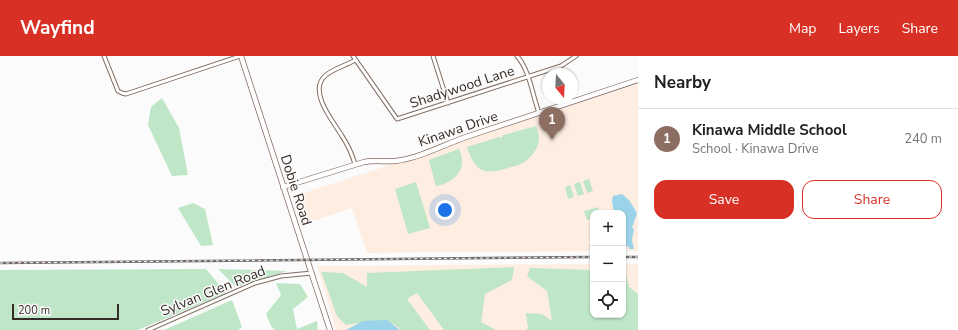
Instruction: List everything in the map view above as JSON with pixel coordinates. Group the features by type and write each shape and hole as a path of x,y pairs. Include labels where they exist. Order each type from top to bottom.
{"street":[{"path":"104,56 118,90 122,94 126,94 240,56"},
{"name":"Dobie Road","path":"240,56 330,330"},
{"path":"353,56 355,60 323,78 320,89 322,102 349,148 355,164"},
{"path":"433,56 448,103"},
{"path":"517,56 521,60 528,77 540,113"},
{"name":"Shadywood Lane","path":"355,60 397,119 561,66 576,56"},
{"name":"Kinawa Drive","path":"283,186 355,164 374,160 394,161 403,159 638,80"},
{"name":"Sylvan Glen Road","path":"148,330 264,280 312,272"}],"shaded area":[{"path":"638,84 638,251 626,251 626,210 590,210 590,251 367,253 352,208 304,224 295,196"},
{"path":"590,264 590,318 626,318 626,264 638,264 638,330 336,330 317,266"}],"green space":[{"path":"162,98 179,128 188,175 172,176 148,125 151,107"},
{"path":"536,126 539,136 538,145 532,156 522,164 502,170 488,171 478,167 470,156 467,147 499,137 502,138 503,135"},
{"path":"459,149 462,162 460,171 450,181 436,186 429,161"},
{"path":"589,179 593,191 587,193 583,181"},
{"path":"416,182 430,228 408,234 395,189"},
{"path":"580,182 584,194 578,196 574,184"},
{"path":"570,185 574,197 568,199 565,187"},
{"path":"193,203 205,209 213,245 201,246 178,208"},
{"path":"598,207 598,210 590,210 590,219 587,220 584,211"},
{"path":"514,267 512,280 485,294 481,322 496,330 444,330 417,293 407,299 430,330 401,330 396,325 382,321 346,325 337,316 321,272 343,273 367,287 367,273"},
{"path":"530,268 590,270 590,318 626,318 626,275 629,287 638,294 638,330 526,330 528,328 526,313 542,314 552,321 547,291 527,276"},
{"path":"206,269 226,293 138,330 0,330 0,270"},
{"path":"218,269 287,271 236,287"},
{"path":"276,283 300,284 308,297 293,309 297,329 317,321 318,330 275,330 271,326 266,314 281,295"},
{"path":"232,300 242,327 238,330 164,330"}],"water":[{"path":"622,194 629,200 637,213 632,228 634,229 632,240 634,249 629,249 629,247 626,246 626,210 614,210 613,196"},
{"path":"387,320 400,330 346,330 363,321"}],"railway":[{"path":"0,263 590,257"},
{"path":"626,257 638,257"}],"place":[{"name":"Kinawa Middle School","path":"552,140"}]}
